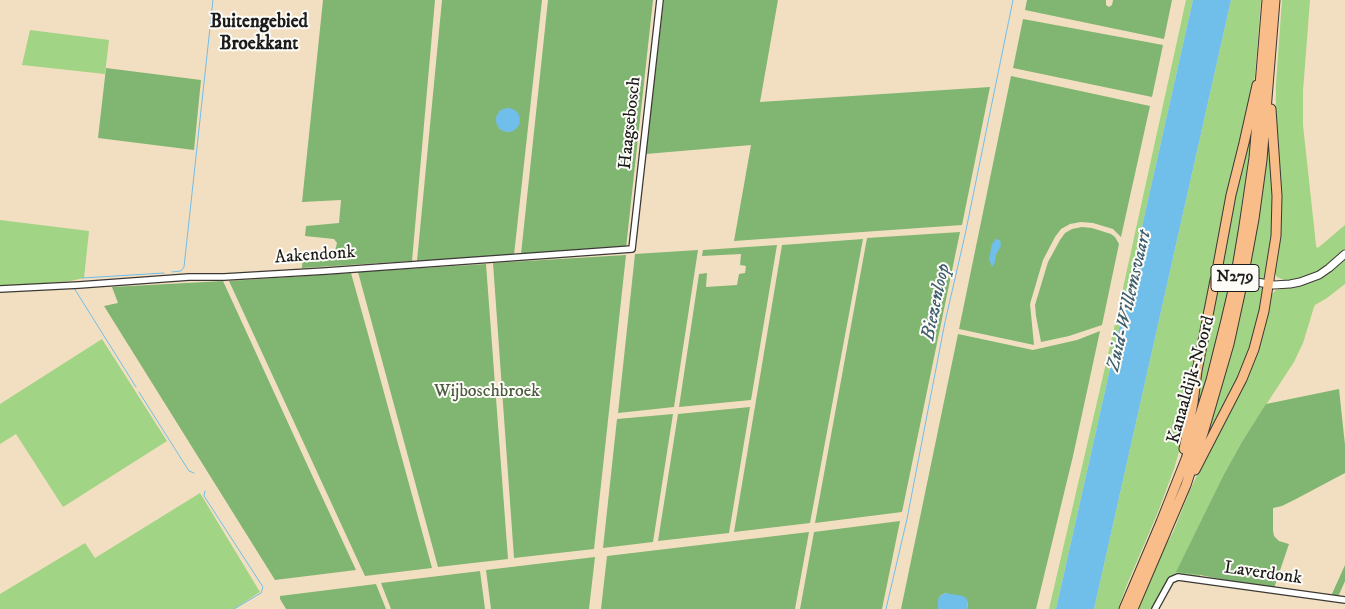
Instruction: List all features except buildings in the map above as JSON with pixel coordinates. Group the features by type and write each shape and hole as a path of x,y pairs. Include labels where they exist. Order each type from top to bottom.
{"highway":[{"name":"Kanaaldijk-Noord","path":"1124,609 1176,485 1196,427 1211,380 1234,286 1254,158 1267,0"},
{"name":"Kanaaldijk-Noord","path":"1133,609 1186,485 1229,344 1254,219 1262,160 1276,0"},
{"name":"N279","path":"1176,485 1215,280 1224,276 1218,270 1218,265 1230,195 1262,65"},
{"name":"N279","path":"1186,485 1242,379 1259,332 1264,311 1276,236 1277,196 1269,83"}],"street":[{"name":"Haagsebosch","path":"632,249 660,0"},
{"name":"Aakendonk","path":"0,289 189,277 224,277 326,271 632,249"},
{"path":"1224,276 1269,284 1290,284 1308,280 1319,275 1345,254"},
{"name":"Laverdonk","path":"1155,609 1171,580 1178,576 1345,600"}],"green space":[{"path":"323,0 435,0 412,261 302,268 303,255 318,252 333,253 335,251 337,243 334,239 305,236 306,226 339,223 341,200 302,202"},
{"path":"442,0 542,0 514,255 417,261","holes":["509,109 516,112 519,120 516,128 507,132 500,129 496,119 500,111"]},
{"path":"548,0 653,0 626,248 521,254"},
{"path":"664,0 778,0 760,102 990,87 962,225 734,241 751,145 646,154"},
{"path":"1027,0 1106,0 1106,5 1109,7 1112,5 1113,0 1172,0 1164,39 1025,10"},
{"path":"1186,0 1193,0 1056,609 1049,609 1116,320"},
{"path":"1231,0 1261,0 1255,75 1247,120 1227,197 1185,431 1174,469 1158,512 1118,609 1094,609"},
{"path":"1282,0 1310,0 1303,91 1303,125 1317,248 1345,225 1345,249 1340,254 1328,265 1311,275 1284,282 1274,272 1276,83"},
{"path":"1023,19 1163,45 1152,97 1013,68"},
{"path":"30,30 109,40 105,74 22,65"},
{"path":"106,68 201,80 194,150 98,138"},
{"path":"1011,76 1150,106 1121,237 1113,229 1093,223 1081,222 1070,224 1061,229 1043,260 1030,304 1034,345 959,329"},
{"path":"1257,91 1248,175 1230,283 1209,370 1187,442 1217,283 1222,279 1227,281 1229,273 1222,271 1220,260"},
{"path":"1269,120 1275,221 1265,279 1252,277 1250,285 1262,286 1266,292 1244,370 1196,465 1222,383 1253,252"},
{"path":"0,220 89,231 84,278 0,287"},
{"path":"1082,227 1111,234 1119,244 1102,325 1069,336 1041,342 1035,305 1048,262 1065,233"},
{"path":"960,232 902,512 815,523 867,238"},
{"path":"863,239 810,523 734,532 782,245"},
{"path":"777,245 751,400 679,407 699,274 707,273 706,287 737,285 739,274 745,273 746,266 740,265 741,254 702,256 703,250"},
{"path":"698,250 674,407 618,413 635,254"},
{"path":"626,255 594,549 514,558 493,263"},
{"path":"1345,258 1345,284 1315,305 1303,343 1294,362 1243,440 1224,474 1177,571 1200,575 1199,579 1173,576 1170,578 1153,609 1136,609 1215,437 1271,295 1276,290 1300,286 1316,279"},
{"name":"Wijboschbroek","path":"486,264 508,559 438,567 358,272"},
{"path":"351,273 432,568 365,576 229,281"},
{"path":"223,281 356,570 275,580 104,306 118,303 112,287"},
{"path":"1100,331 1073,456 1036,609 967,609 968,602 945,593 940,596 938,609 901,609 958,334 1033,350 1077,340"},
{"path":"102,339 167,441 63,507 16,434 0,444 0,404"},
{"path":"1339,389 1345,445 1345,473 1282,506 1273,508 1274,536 1279,541 1289,544 1274,588 1176,572 1224,474 1266,404"},
{"path":"750,407 729,533 658,541 678,414"},
{"path":"673,414 653,542 603,548 617,419"},
{"path":"200,493 260,592 234,609 0,609 0,594 85,543 95,558"},
{"path":"900,521 882,609 800,609 814,532"},
{"path":"809,532 795,609 601,609 607,556"},
{"path":"595,557 589,609 491,609 486,570"},
{"path":"1345,565 1345,581 1338,597 1331,596"},
{"path":"480,571 485,609 391,609 381,583"},
{"path":"376,584 386,609 286,609 280,599 280,596"}],"water":[{"name":"Zuid-Willemsvaart","path":"1193,0 1231,0 1094,609 1056,609"},
{"path":"508,108 516,112 520,120 516,128 508,132 500,128 496,120 500,112"},
{"path":"996,239 1000,240 1001,246 992,267 989,259 992,244"},
{"path":"945,593 966,598 968,602 967,609 938,609 938,600"}],"waterway":[{"path":"172,272 181,271 184,267 213,0"},
{"name":"Biezenloop","path":"886,609 907,519 945,322 965,235 1013,0"},
{"path":"82,278 164,273"},
{"path":"74,288 136,387"},
{"path":"139,392 189,471 194,473"},
{"path":"205,491 204,496 263,587 261,593 234,609"}],"district":[{"name":"Buitengebied Broekkant","path":"259,34"}]}
